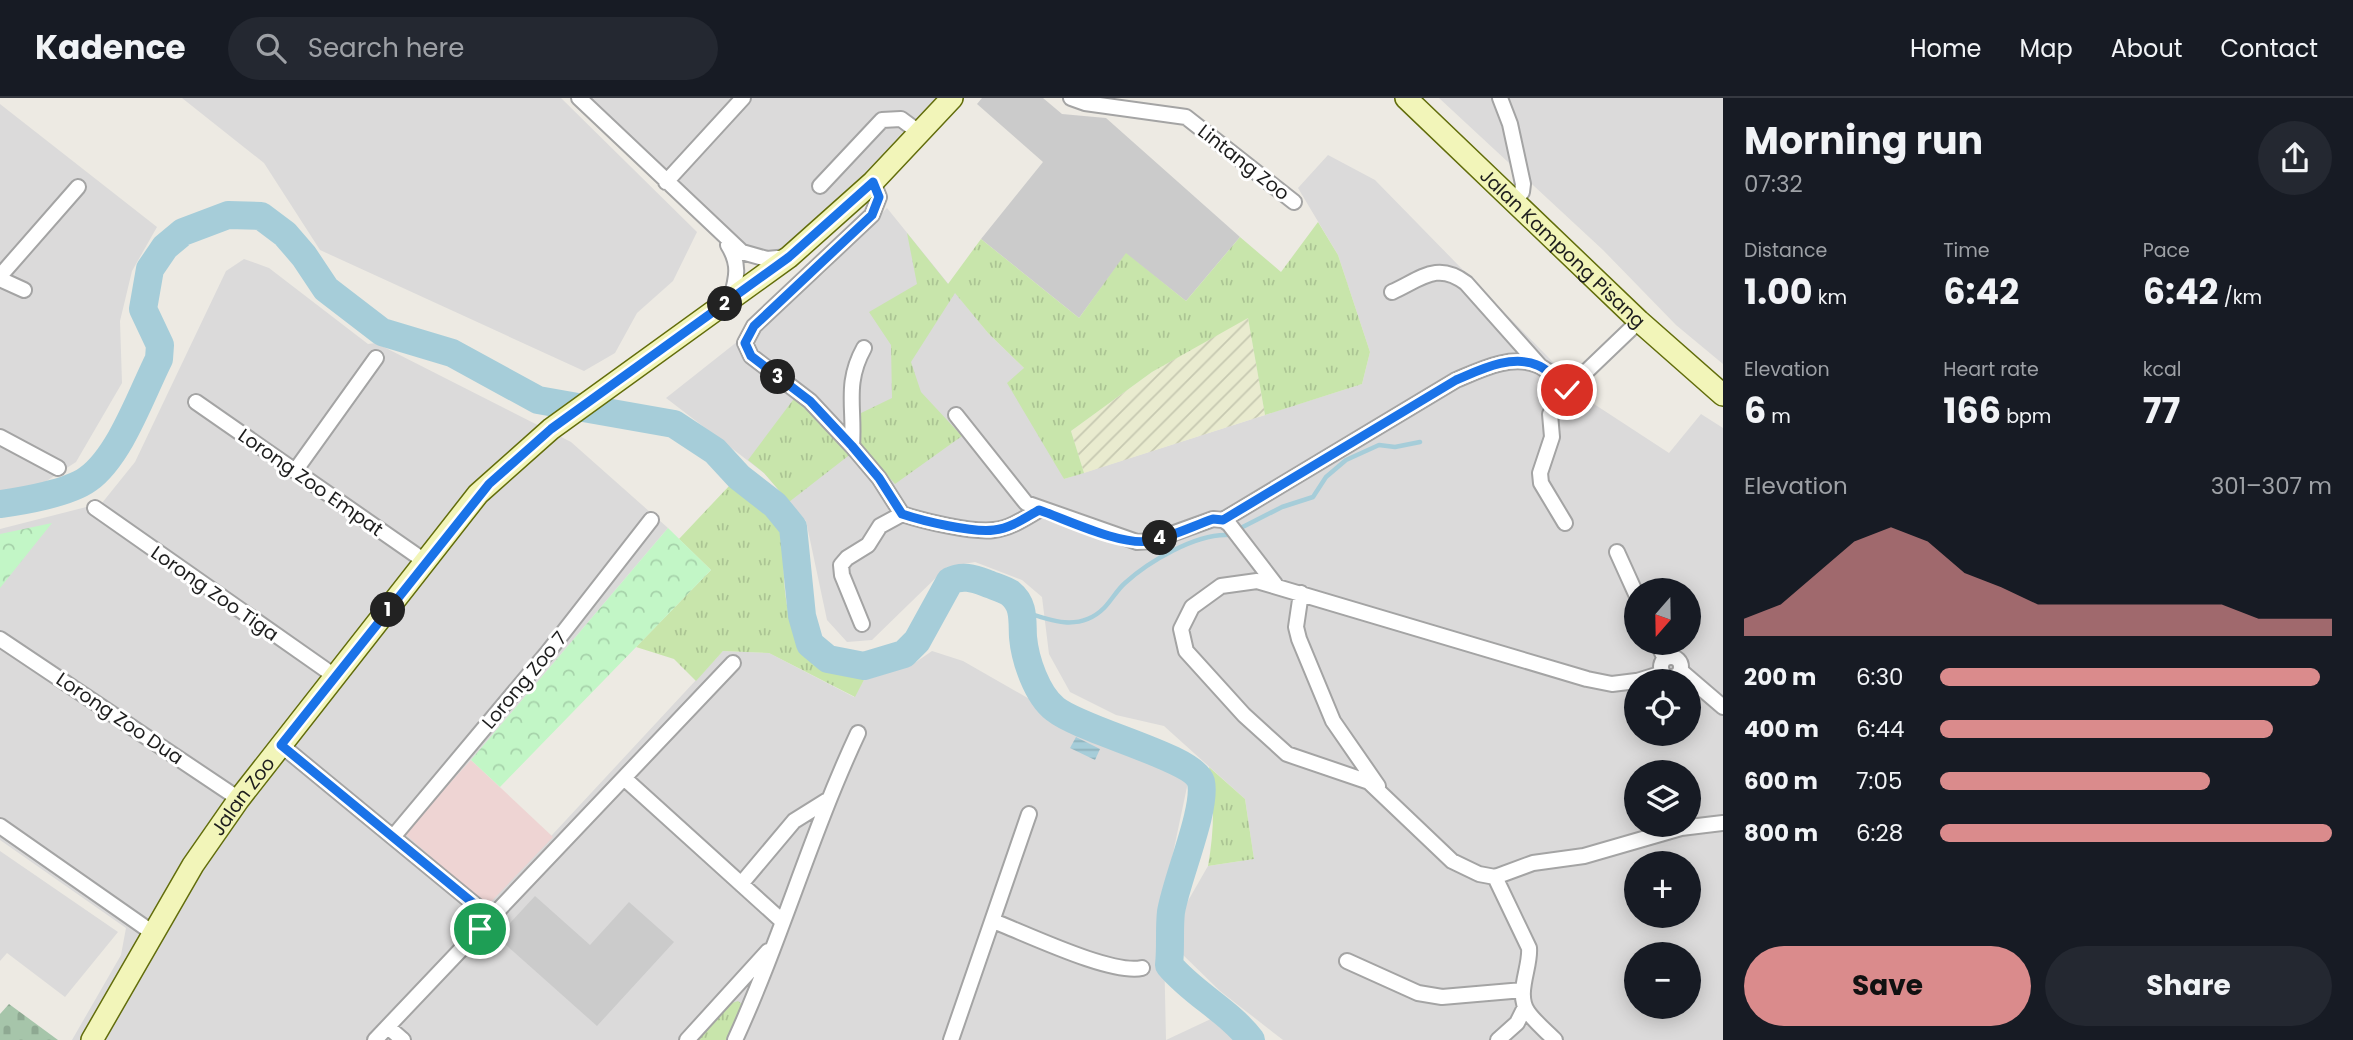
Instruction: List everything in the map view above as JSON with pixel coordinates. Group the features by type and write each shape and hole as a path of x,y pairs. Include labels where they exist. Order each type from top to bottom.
{"main road":[{"name":"Jalan Zoo","path":"92,1040 193,865 239,799 478,494 551,429 789,257 873,182 952,98"},
{"name":"Jalan Kampong Pisang","path":"1406,98 1639,321 1723,394"}],"street":[{"path":"579,98 742,252 767,259 789,257"},
{"path":"666,182 743,98"},
{"name":"Lintang Zoo","path":"1070,98 1085,103 1186,117 1294,202"},
{"path":"1500,98 1510,124 1523,184 1522,191 1514,201"},
{"path":"820,186 882,120 901,119 920,133"},
{"path":"873,182 879,197 872,215 754,326 745,343 751,356 810,401 879,478 902,514 923,521 992,531 1012,525 1039,510"},
{"path":"24,290 0,277 78,187"},
{"path":"721,235 736,258 737,277 730,300"},
{"path":"1392,292 1437,271 1454,274 1466,283 1539,365 1567,390"},
{"path":"1565,523 1547,497 1540,473 1552,437 1550,414 1567,390 1639,321"},
{"path":"852,446 850,385 854,366 864,348"},
{"path":"295,471 376,358"},
{"path":"1231,528 1456,380 1506,362 1539,365"},
{"name":"Lorong Zoo Empat","path":"195,402 426,562"},
{"path":"956,415 1018,496 1039,510 1137,542 1152,541 1213,519 1231,528 1275,584"},
{"path":"0,437 58,468"},
{"name":"Lorong Zoo Tiga","path":"94,508 337,677"},
{"path":"862,624 842,575 841,565 846,558 868,545 880,526 902,514"},
{"name":"Lorong Zoo 7","path":"393,837 548,652 651,520"},
{"path":"1617,552 1629,578"},
{"path":"1624,683 1612,684 1587,679 1275,584 1257,581 1221,586 1203,596 1183,620 1182,643 1244,715 1287,754 1369,782 1452,862 1479,874 1495,877 1533,863 1584,856 1681,828 1723,822"},
{"path":"1301,593 1296,627 1304,651 1333,721 1383,793"},
{"name":"Lorong Zoo Dua","path":"0,639 239,799"},
{"path":"1661,655 1664,666"},
{"path":"1659,669 1676,658 1681,663 1681,671 1723,707"},
{"path":"375,1040 733,663"},
{"path":"735,1040 774,945 826,801 858,733"},
{"path":"281,745 490,917"},
{"path":"624,778 782,921"},
{"path":"741,884 794,821 826,801"},
{"path":"951,1040 1029,814"},
{"path":"0,826 153,933"},
{"path":"1495,877 1530,948 1523,990 1525,1007 1517,1023 1498,1040"},
{"path":"993,921 1090,958 1132,971 1142,968"},
{"path":"687,1040 774,945"},
{"path":"1347,961 1418,993 1442,997 1523,990"},
{"path":"1525,1007 1555,1040"},
{"path":"388,1027 403,1040"}],"shaded area":[{"path":"182,98 561,98 697,232 673,281 637,313 615,353 584,371 320,250 264,163"},
{"path":"579,98 952,98 789,257 742,252"},
{"path":"982,98 1043,98 1062,114 1106,118 1240,237 1186,301 1126,254 1079,318 981,239 1043,162 977,104"},
{"path":"1439,98 1723,98 1723,364 1676,325 1603,250"},
{"path":"0,104 157,227 132,271 120,321 122,383 76,462 31,491 0,494"},
{"path":"1328,155 1375,180 1594,404 1669,453 1701,414 1723,428 1723,1040 1283,1040 1220,991 1181,953 1185,906 1208,866 1254,859 1245,799 1164,726 1116,715 1070,692 1049,654 1042,597 1022,580 975,562 947,567 872,640 847,642 827,620 806,521 764,473 666,398 824,273 887,208 988,333 1024,368 1064,479 1362,384 1370,352 1338,255 1298,188"},
{"path":"244,259 269,268 368,344 376,343 571,442 668,528 471,760 405,833 487,905 723,651 769,653 854,697 867,674 916,662 932,651 963,661 1110,745 1181,772 1188,782 1163,901 1166,1040 72,1040 121,955 126,928 0,840 0,529 102,503 135,462 226,271"},
{"path":"471,760 553,837 487,906 404,833"},
{"path":"0,851 118,932 65,997 7,953 0,961"},
{"path":"535,896 590,945 629,902 674,942 597,1026 497,937"},
{"path":"1213,1018 1233,1030 1242,1040 1166,1040"}],"green space":[{"path":"1318,222 1338,255 1370,352 1362,384 1265,415 1248,318 1152,372 1071,431 1084,473 1064,479 1007,383 1024,368 988,333 955,293 911,362 921,392 962,436 895,484 861,446 789,502 764,473 748,460 796,396 833,432 861,413 892,398 891,345 869,312 917,284 907,233 948,284 981,239 1079,318 1126,253 1186,301 1240,237 1281,272"},
{"path":"1248,317 1265,415 1084,473 1071,431 1152,372"},
{"path":"730,485 777,521 785,531 786,600 796,634 804,649 821,664 867,674 855,697 769,653 723,651 696,681 674,659 636,647 711,570 679,539"},
{"path":"52,523 0,588 0,534"},
{"path":"668,528 711,570 500,787 471,760"},
{"path":"1209,767 1245,799 1254,859 1208,866 1213,816"},
{"path":"738,1001 744,1006 728,1040 696,1040 732,1003"},
{"path":"9,1004 58,1040 0,1040 0,1014"}],"water":[{"path":"1076,737 1100,749 1095,760 1070,748"}],"waterway":[{"path":"0,504 46,496 69,488 80,484 100,469 129,424 159,359 160,345 143,309 150,269 165,247 183,232 228,215 261,216 285,234 326,289 382,332 452,353 538,400 674,424 715,451 739,477 775,505 793,527 802,616 810,644 828,659 864,666 904,654 917,641 950,581 954,579 972,579 1010,593 1020,608 1029,666 1037,686 1055,709 1088,726 1179,763 1194,773 1201,782 1200,809 1171,912 1169,965 1251,1040"},
{"path":"1023,611 1054,621 1085,620 1104,608 1122,586 1159,558 1201,539 1227,535 1282,507 1313,497 1326,477 1346,460 1379,445 1395,447 1420,442"}],"route":[{"path":"480,929 490,917 281,745 478,494 551,429 789,257 873,182 879,202 872,215 754,326 746,336 746,350 810,401 870,466 896,509 902,514 923,521 992,531 1012,525 1039,510 1117,537 1137,542 1152,541 1213,519 1223,520 1456,380 1479,370 1506,362 1519,361 1539,365 1567,390"}]}
